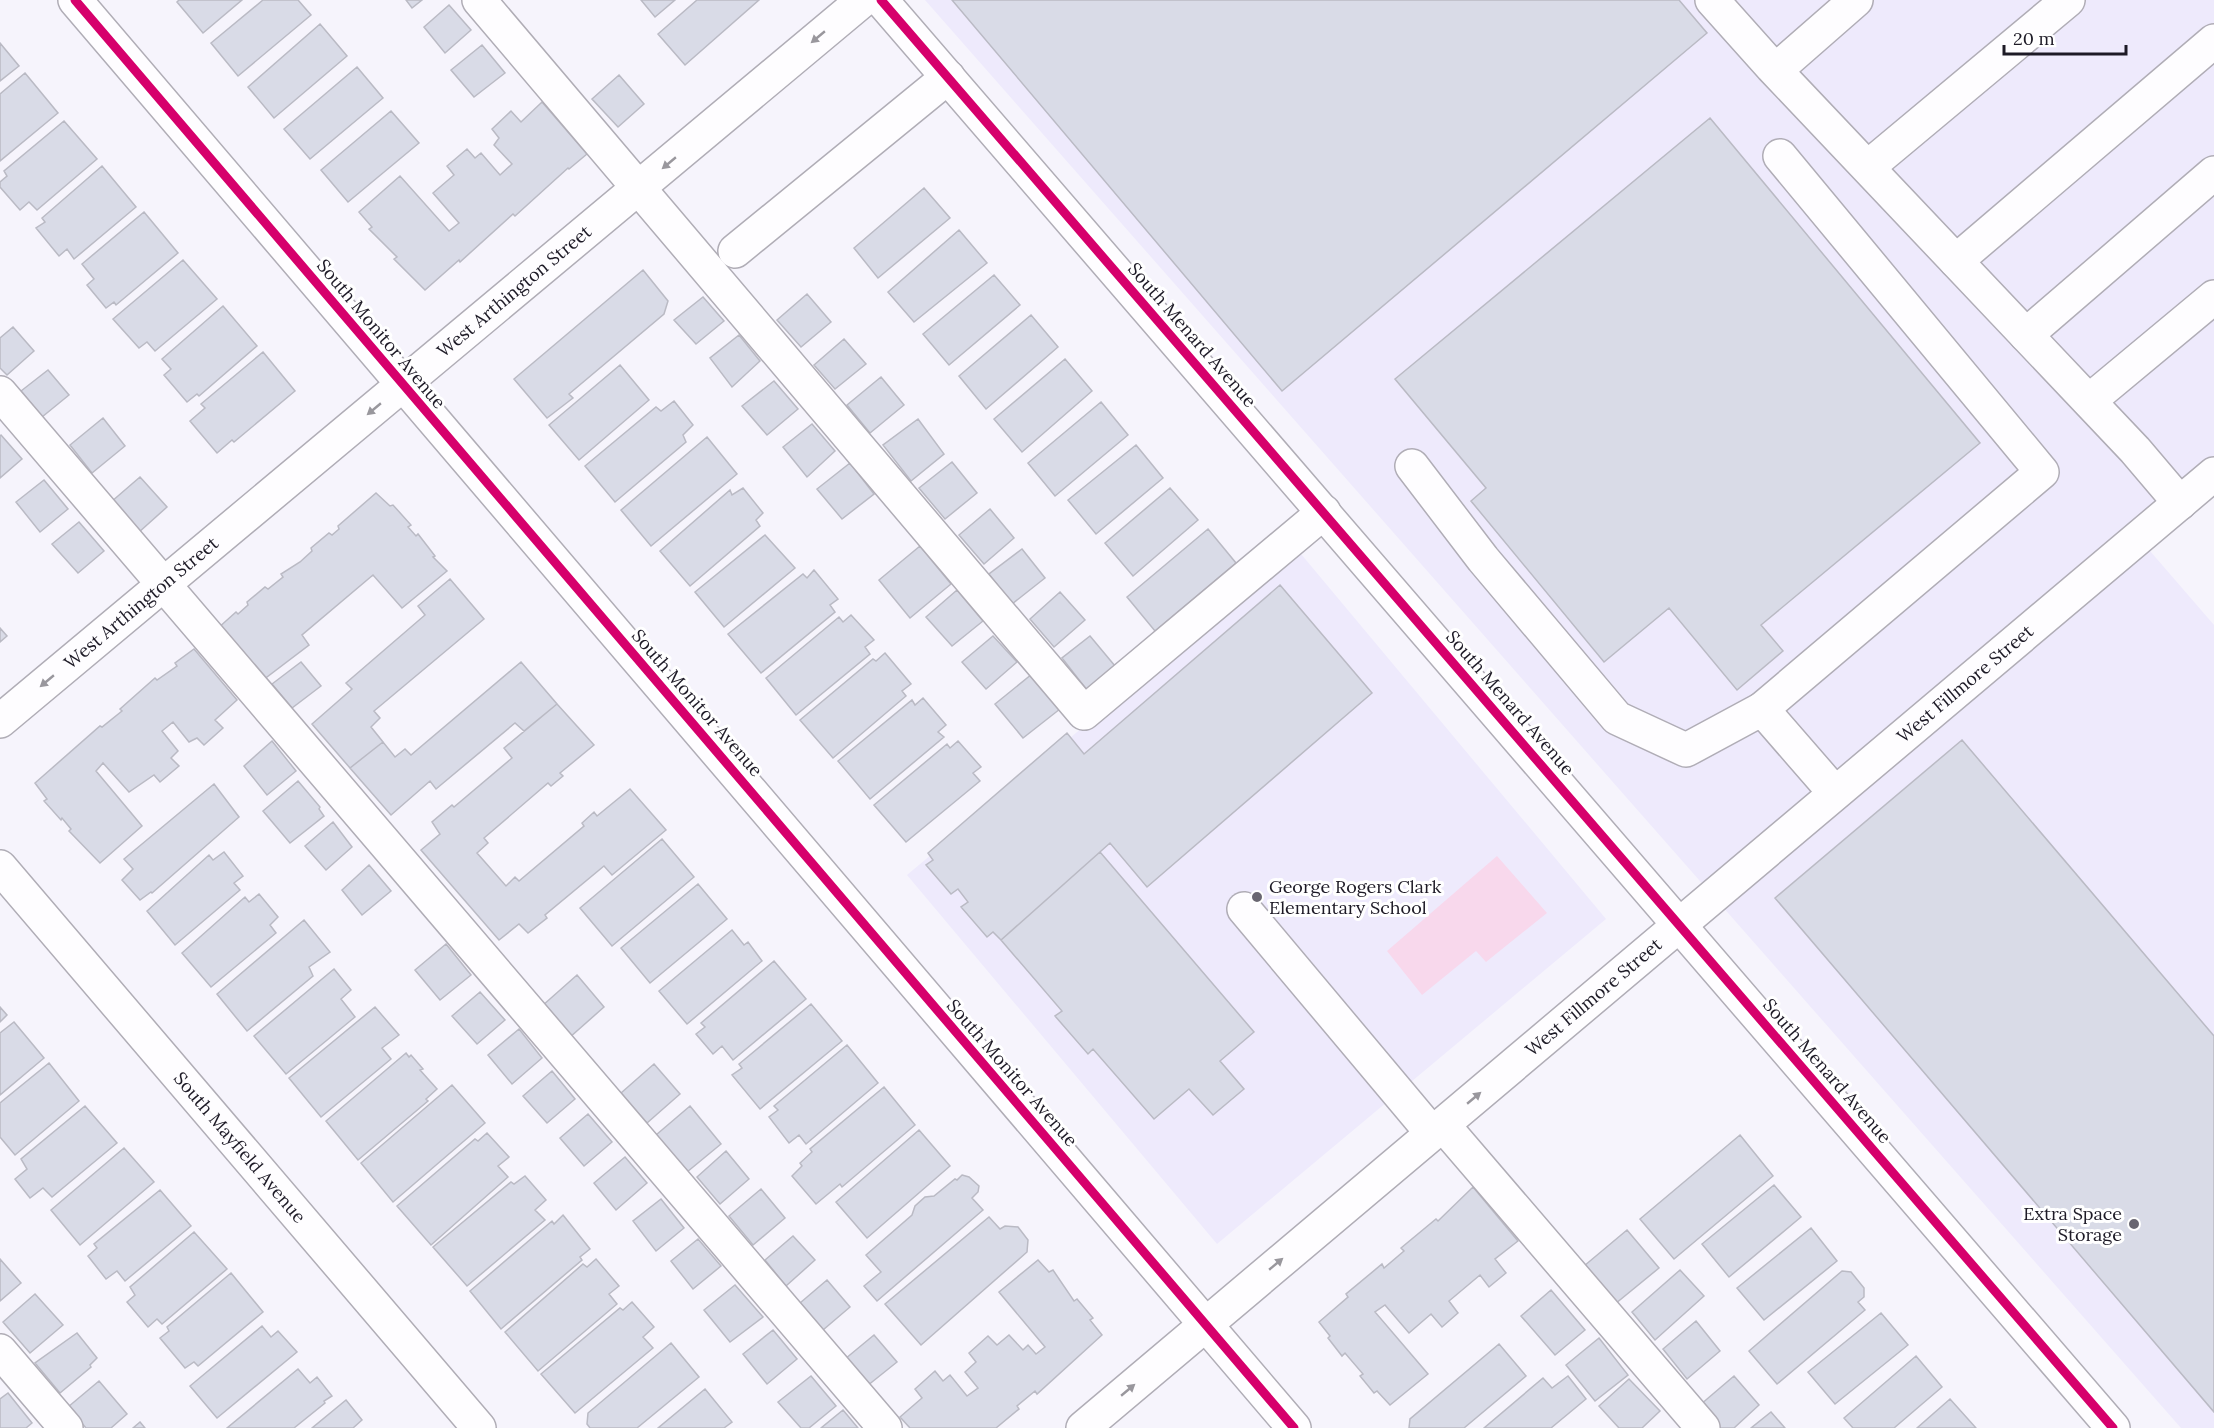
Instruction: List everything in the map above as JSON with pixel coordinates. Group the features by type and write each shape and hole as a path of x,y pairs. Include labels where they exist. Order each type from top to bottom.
{"street":[{"name":"South Monitor Avenue","path":"75,0 1294,1428"},
{"path":"479,0 1084,713 1324,512"},
{"name":"West Arthington Street","path":"0,721 863,0"},
{"name":"South Menard Avenue","path":"881,0 2114,1428"},
{"path":"1712,0 2135,450 2180,503"},
{"path":"1776,70 1856,0"},
{"path":"1868,167 2068,0"},
{"path":"1956,261 2214,41"},
{"path":"735,251 948,77"},
{"path":"1412,466 1483,559 1617,718 1686,750 1762,709 2042,472 1780,156"},
{"path":"2026,335 2214,173"},
{"path":"2088,401 2214,297"},
{"path":"0,393 885,1428"},
{"name":"West Fillmore Street","path":"1083,1428 2214,474"},
{"path":"1762,709 1835,793"},
{"name":"South Mayfield Avenue","path":"0,867 478,1428"},
{"path":"1244,909 1703,1428"},
{"path":"0,1351 66,1428"}],"shaded area":[{"path":"925,0 2214,0 2214,490 2144,544 2214,625 2214,1428 2181,1428"},
{"name":"George Rogers Clark Elementary School","path":"1296,548 1606,919 1217,1244 907,875"},
{"path":"1497,856 1547,913 1486,962 1476,951 1422,995 1387,951"}],"building":[{"path":"179,0 242,0 203,33 177,2"},
{"path":"263,0 298,0 311,15 238,76 211,43"},
{"path":"406,0 422,0 412,8"},
{"path":"641,0 675,0 655,17"},
{"path":"697,0 759,0 685,65 658,34"},
{"path":"952,0 1679,0 1707,33 1282,391"},
{"path":"449,5 471,30 445,53 424,27"},
{"path":"320,24 347,56 274,118 248,87"},
{"path":"0,43 19,66 0,81"},
{"path":"482,45 505,73 474,97 451,70"},
{"path":"357,67 383,98 310,159 284,129"},
{"path":"25,73 58,113 0,161 0,94"},
{"path":"619,75 644,104 618,127 592,99"},
{"path":"542,102 587,154 425,290 394,259 397,257 369,229 372,227 359,212 400,176 449,231 459,223 433,193 454,175 447,166 467,149 475,158 481,153 500,175 512,164 494,145 499,138 492,129 511,111 521,122"},
{"path":"391,111 419,143 348,202 321,170"},
{"path":"1710,118 1980,443 1761,625 1783,651 1737,690 1669,608 1604,662 1471,501 1486,488 1395,379"},
{"path":"64,121 97,159 37,210 29,202 20,210 0,187 0,182 7,176 4,171"},
{"path":"102,166 136,207 74,259 67,249 59,256 36,228 45,222 42,218"},
{"path":"924,188 950,218 878,278 854,248"},
{"path":"144,212 178,253 116,305 114,302 106,308 87,285 94,279 82,264"},
{"path":"959,230 987,263 914,322 888,292"},
{"path":"183,260 217,299 155,351 147,342 139,348 113,319"},
{"path":"643,270 668,301 664,314 569,394 573,398 547,418 514,379"},
{"path":"994,275 1020,305 949,365 923,334"},
{"path":"807,294 831,322 801,347 777,320"},
{"path":"703,297 724,321 696,344 674,320"},
{"path":"223,306 257,346 199,396 197,394 187,402 164,375 171,369 162,359"},
{"path":"1031,315 1058,347 986,409 959,376"},
{"path":"13,327 34,351 7,375 0,368 0,338"},
{"path":"739,335 760,361 732,387 710,358"},
{"path":"844,339 866,364 835,389 814,365"},
{"path":"263,352 295,391 234,442 232,440 217,453 190,421 205,408 201,404"},
{"path":"1065,359 1092,391 1022,452 994,419"},
{"path":"620,365 649,400 579,460 549,425"},
{"path":"48,370 69,395 42,417 21,391"},
{"path":"881,377 904,405 870,433 847,405"},
{"path":"774,381 798,409 767,435 742,406"},
{"path":"674,401 693,425 683,435 686,442 615,502 585,466 656,407 661,411"},
{"path":"1101,402 1128,435 1055,496 1028,463"},
{"path":"103,418 125,446 92,473 70,445"},
{"path":"918,419 944,454 911,481 883,445"},
{"path":"812,424 835,451 807,477 783,447"},
{"path":"0,436 22,459 0,478"},
{"path":"707,437 737,474 651,546 621,510"},
{"path":"1136,445 1163,478 1096,534 1068,500"},
{"path":"952,462 977,493 945,519 919,488"},
{"path":"850,463 874,494 842,519 817,489"},
{"path":"140,477 167,507 138,533 111,502"},
{"path":"44,480 68,509 40,532 16,502"},
{"path":"743,488 763,513 756,520 760,526 690,586 660,551 730,490 732,495"},
{"path":"1170,488 1198,520 1133,576 1105,543"},
{"path":"376,493 390,506 393,505 411,525 408,527 416,536 418,534 435,556 433,557 447,571 402,608 373,575 302,635 309,645 263,680 217,629 236,612 238,614 248,605 247,602 265,587 268,589 283,577 281,574 300,562 312,551 311,548 329,533 332,535 339,529 338,526"},
{"path":"990,509 1014,538 984,564 959,535"},
{"path":"79,522 104,551 78,573 52,544"},
{"path":"1208,529 1236,563 1155,631 1127,597"},
{"path":"765,535 795,568 724,627 695,592"},
{"path":"920,546 951,584 910,618 879,580"},
{"path":"1022,549 1045,578 1012,604 989,574"},
{"path":"814,570 838,599 830,605 835,612 761,673 728,634 803,574 807,578"},
{"path":"450,579 484,619 374,711 380,718 371,727 383,742 350,768 312,724 352,689 346,683 425,615 418,606"},
{"path":"1280,585 1372,693 1147,887 1110,843 1001,940 993,932 987,937 961,907 968,902 958,889 951,894 926,865 933,860 928,853 1067,733 1084,754"},
{"path":"957,590 983,621 952,646 926,617"},
{"path":"1060,592 1085,620 1054,647 1030,619"},
{"path":"851,615 874,640 865,647 870,654 796,715 766,678 839,617 843,622"},
{"path":"0,628 7,636 0,642"},
{"path":"993,636 1017,662 986,689 962,662"},
{"path":"1090,636 1115,666 1087,690 1062,658"},
{"path":"194,649 237,700 215,720 223,728 204,745 197,738 189,742 173,722 162,731 178,751 171,758 179,766 160,782 154,775 129,792 103,763 96,771 142,826 100,863 69,831 71,829 62,818 61,820 44,801 47,799 35,783 100,726 102,727 122,711 120,709 155,678 157,680 177,666 175,663"},
{"path":"885,653 911,684 902,691 906,696 833,758 800,720 873,659 876,661"},
{"path":"301,662 321,686 292,708 272,684"},
{"path":"521,662 557,704 524,731 515,723 436,789 430,781 391,815 350,768 383,742 395,757 405,749 411,755"},
{"path":"1032,674 1060,709 1023,738 995,704"},
{"path":"923,698 946,725 938,732 944,737 870,799 838,761 912,700 915,705"},
{"path":"557,704 594,745 560,773 563,776 551,786 548,783 484,838 488,843 477,853 506,886 515,877 519,881 584,826 582,823 594,812 597,816 630,789 666,830 612,875 604,866 545,915 547,918 528,933 519,924 499,940 421,850 440,834 432,822 452,805 454,807 512,758 504,748"},
{"name":"Extra Space Storage","path":"1962,740 2214,1036 2214,1412 1775,898"},
{"path":"272,741 296,771 267,795 244,766"},
{"path":"958,741 981,767 973,773 980,781 906,842 874,805 947,744 950,748"},
{"path":"298,781 320,807 324,816 290,843 263,811"},
{"path":"214,784 239,817 152,893 140,900 122,880 133,869 124,859"},
{"path":"333,822 352,847 326,870 305,846"},
{"path":"662,839 694,877 612,946 580,908"},
{"path":"224,852 243,876 234,883 240,890 175,945 147,911 209,855 213,860"},
{"path":"1100,852 1254,1032 1220,1061 1244,1089 1213,1115 1189,1089 1154,1119 1093,1049 1088,1054 1055,1016 1062,1011 1001,940"},
{"path":"369,865 391,891 362,915 342,890"},
{"path":"698,884 727,919 650,983 621,948"},
{"path":"259,894 278,917 270,925 276,933 211,987 182,953 245,897 249,902"},
{"path":"304,920 330,952 309,967 313,976 247,1031 217,994"},
{"path":"732,930 744,945 748,942 762,961 687,1024 659,991"},
{"path":"446,944 471,975 440,1000 415,970"},
{"path":"774,961 806,999 733,1060 722,1046 713,1054 696,1034 705,1027 701,1023"},
{"path":"334,969 351,990 341,999 355,1017 286,1074 254,1036"},
{"path":"577,975 604,1007 569,1038 542,1006"},
{"path":"480,992 505,1020 477,1044 452,1016"},
{"path":"811,1004 842,1041 760,1109 732,1075 742,1068 739,1064"},
{"path":"0,1007 7,1015 0,1022"},
{"path":"375,1007 399,1035 382,1048 391,1059 321,1117 289,1078"},
{"path":"14,1022 44,1058 0,1095 0,1033"},
{"path":"519,1029 542,1058 512,1084 488,1055"},
{"path":"847,1045 878,1083 806,1144 799,1135 789,1143 769,1117 778,1110 774,1106"},
{"path":"406,1053 409,1057 411,1055 423,1069 420,1070 437,1089 426,1099 428,1101 358,1160 326,1121"},
{"path":"49,1063 79,1101 15,1155 0,1137 0,1103"},
{"path":"654,1064 680,1094 647,1123 621,1093"},
{"path":"552,1071 575,1099 547,1123 523,1096"},
{"path":"452,1085 485,1123 393,1202 361,1163"},
{"path":"884,1087 915,1125 842,1187 840,1184 816,1204 792,1176 802,1166 800,1163 812,1152 810,1149"},
{"path":"85,1106 117,1143 52,1197 43,1188 30,1198 15,1179 27,1169 21,1159"},
{"path":"690,1106 721,1144 687,1172 656,1135"},
{"path":"588,1114 612,1142 584,1166 560,1138"},
{"path":"919,1130 950,1166 867,1238 836,1202"},
{"path":"487,1133 509,1157 498,1166 508,1177 431,1245 397,1206 475,1139 478,1141"},
{"path":"1740,1135 1773,1176 1674,1259 1640,1219"},
{"path":"124,1148 154,1182 80,1245 51,1210"},
{"path":"726,1151 749,1179 720,1204 697,1177"},
{"path":"625,1157 647,1183 616,1210 594,1183"},
{"path":"962,1175 969,1177 979,1186 978,1192 972,1198 983,1210 877,1301 864,1286 881,1272 866,1255 912,1215 915,1206 925,1197 934,1196"},
{"path":"525,1176 546,1200 535,1210 545,1220 467,1286 433,1247 511,1182 514,1184"},
{"path":"1774,1185 1801,1217 1729,1277 1702,1244"},
{"path":"1473,1187 1518,1241 1495,1259 1506,1273 1489,1287 1480,1275 1449,1301 1458,1313 1442,1327 1431,1314 1409,1333 1385,1305 1375,1312 1428,1374 1390,1405 1377,1391 1374,1393 1360,1376 1363,1374 1345,1353 1342,1356 1319,1322 1348,1297 1346,1294 1382,1264 1384,1268 1404,1251 1401,1248 1436,1219 1438,1221"},
{"path":"761,1189 785,1218 753,1245 729,1216"},
{"path":"160,1190 191,1226 125,1281 117,1271 106,1279 88,1256 97,1248 94,1244"},
{"path":"661,1199 684,1228 656,1251 633,1221"},
{"path":"563,1215 590,1249 580,1257 582,1260 501,1329 470,1291 552,1221 554,1224"},
{"path":"989,1217 1000,1229 1005,1226 1018,1227 1028,1240 1027,1252 921,1345 885,1304"},
{"path":"1811,1228 1837,1261 1764,1320 1737,1288"},
{"path":"1627,1230 1659,1268 1615,1304 1584,1266"},
{"path":"194,1232 227,1269 162,1324 157,1319 148,1327 127,1302 135,1295 130,1287"},
{"path":"793,1236 815,1260 786,1286 765,1260"},
{"path":"698,1239 721,1266 693,1289 671,1261"},
{"path":"0,1259 21,1283 0,1301"},
{"path":"596,1259 619,1286 609,1294 617,1304 538,1371 505,1332 583,1264 587,1267"},
{"path":"1038,1260 1049,1272 1053,1270 1074,1301 1077,1299 1093,1318 1090,1320 1102,1335 1037,1394 1035,1391 1017,1406 1019,1409 996,1428 910,1428 900,1417 922,1398 915,1389 935,1371 943,1381 950,1375 967,1396 978,1388 965,1372 976,1362 969,1353 988,1336 997,1345 1009,1335 1023,1350 1028,1345 1036,1354 1045,1347 999,1292"},
{"path":"1680,1270 1704,1296 1655,1340 1632,1312"},
{"path":"1842,1271 1851,1272 1864,1288 1864,1297 1858,1302 1865,1310 1777,1384 1749,1351"},
{"path":"231,1273 263,1312 198,1366 194,1362 185,1368 160,1338 169,1331 167,1327"},
{"path":"827,1280 850,1307 823,1330 800,1303"},
{"path":"735,1285 763,1317 730,1342 704,1310"},
{"path":"1551,1290 1585,1330 1555,1355 1521,1316"},
{"path":"35,1294 63,1325 30,1353 3,1322"},
{"path":"632,1302 654,1327 643,1337 653,1348 575,1413 541,1374 620,1308 623,1310"},
{"path":"1881,1313 1908,1345 1835,1404 1808,1372"},
{"path":"1696,1321 1720,1351 1687,1379 1663,1349"},
{"path":"262,1326 271,1337 278,1331 297,1352 217,1418 190,1386"},
{"path":"773,1330 797,1359 767,1384 743,1354"},
{"path":"77,1333 97,1358 90,1365 91,1367 60,1393 35,1363"},
{"path":"874,1335 897,1362 867,1386 845,1359"},
{"path":"1599,1338 1628,1375 1595,1401 1566,1365"},
{"path":"671,1343 699,1377 637,1428 590,1428 587,1424 588,1413"},
{"path":"1499,1344 1526,1376 1464,1428 1409,1428 1410,1419"},
{"path":"1916,1356 1942,1387 1894,1428 1853,1428 1844,1418"},
{"path":"298,1369 310,1383 317,1377 332,1396 294,1428 227,1428"},
{"path":"811,1376 836,1406 809,1428 801,1428 778,1402"},
{"path":"1568,1376 1586,1399 1551,1428 1484,1428 1543,1378 1552,1388"},
{"path":"1734,1376 1759,1405 1734,1428 1720,1428 1700,1405"},
{"path":"1629,1379 1660,1411 1642,1428 1619,1428 1599,1406"},
{"path":"99,1381 127,1414 111,1428 86,1428 68,1407"},
{"path":"705,1389 732,1422 724,1428 658,1428"},
{"path":"8,1393 32,1423 26,1428 0,1428 0,1399"},
{"path":"1950,1399 1976,1428 1917,1428"},
{"path":"346,1400 362,1420 353,1428 312,1428"},
{"path":"843,1410 858,1428 821,1428"},
{"path":"1771,1412 1785,1428 1751,1428"},
{"path":"140,1422 145,1428 133,1428"}],"cycle path":[{"path":"75,0 1294,1428"},
{"path":"881,0 2113,1428"}],"place":[{"name":"George Rogers Clark Elementary School","path":"1257,897"},
{"name":"Extra Space Storage","path":"2134,1224"}]}
